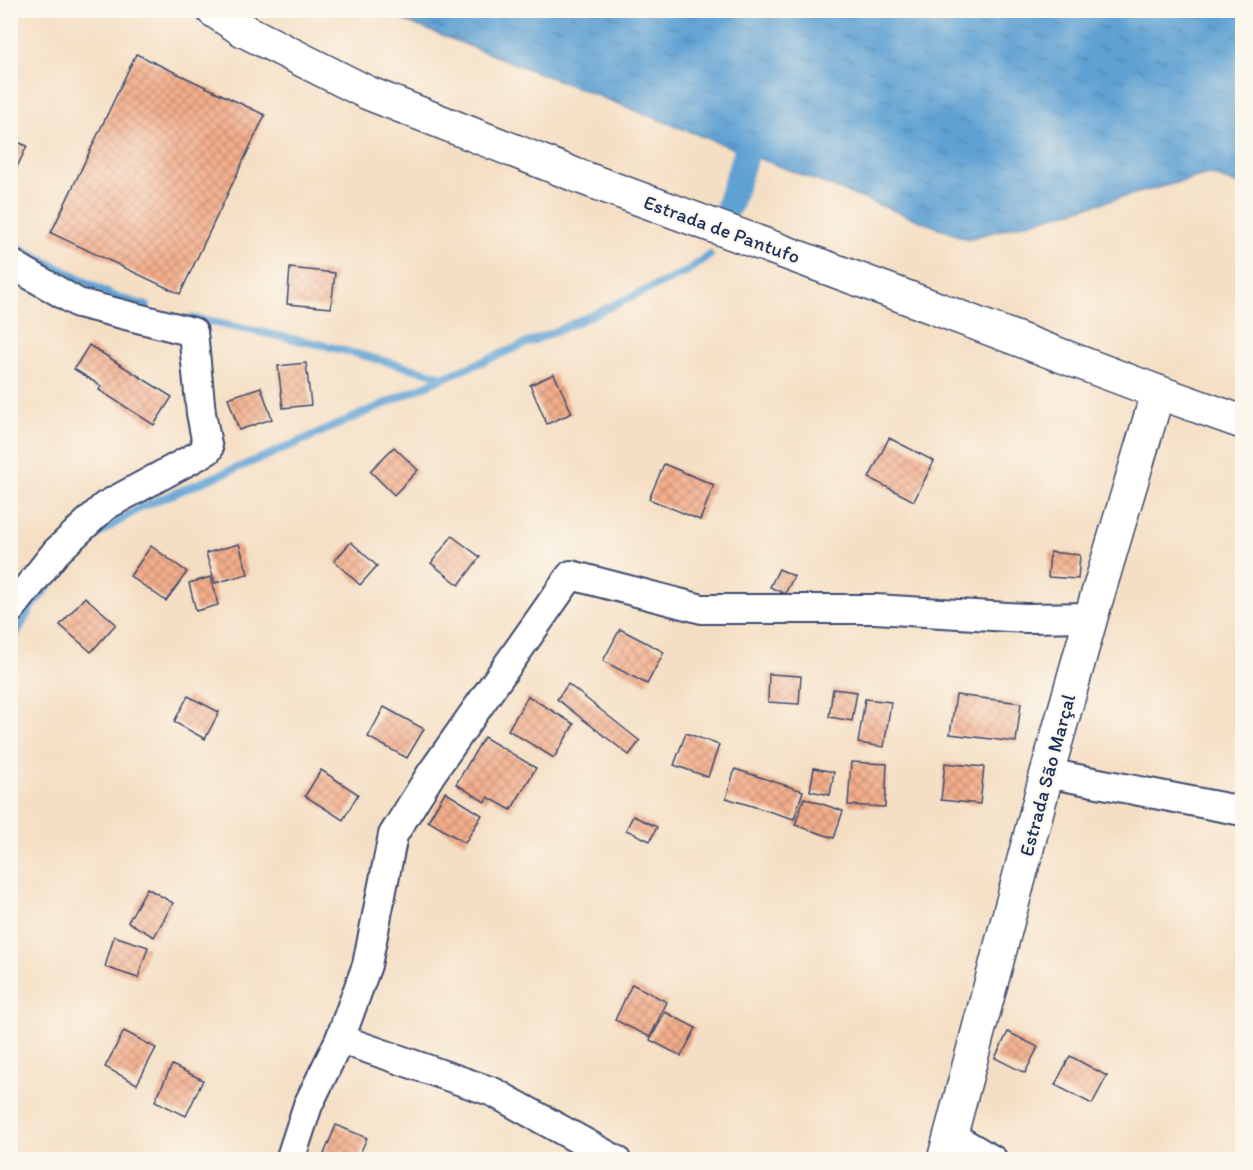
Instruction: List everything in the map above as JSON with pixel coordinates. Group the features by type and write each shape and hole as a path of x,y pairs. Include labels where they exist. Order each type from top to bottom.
{"street":[{"name":"Estrada de Pantufo","path":"213,10 243,30 368,93 589,180 1242,422"},
{"path":"10,263 78,303 193,332 201,413 208,450 105,506 56,552 10,610"},
{"name":"Estrada São Marçal","path":"947,1147 1047,773 1158,392"},
{"path":"290,1160 308,1105 340,1039 367,965 393,836 431,774 572,575 702,609 876,609 1026,618 1091,617"},
{"path":"1047,773 1242,811"},
{"path":"340,1039 493,1092 616,1160"},
{"path":"947,1147 993,1160"}],"water":[{"path":"379,11 1242,11 1242,186 1209,174 967,239"}],"building":[{"path":"136,54 265,115 180,294 51,233"},
{"path":"10,139 27,146 10,182"},
{"path":"290,268 335,273 331,308 287,304"},
{"path":"89,345 172,397 154,425 99,390 101,386 74,369"},
{"path":"306,363 311,405 283,408 278,366"},
{"path":"554,374 572,413 547,424 530,385"},
{"path":"261,387 272,419 239,430 228,398"},
{"path":"889,438 934,461 914,501 869,478"},
{"path":"394,447 418,470 394,495 370,471"},
{"path":"664,464 714,485 700,520 649,499"},
{"path":"452,536 480,557 459,585 431,563"},
{"path":"351,542 377,566 360,585 334,561"},
{"path":"239,544 248,574 215,583 206,553"},
{"path":"151,546 187,572 166,601 130,576"},
{"path":"1050,552 1080,555 1078,579 1048,577"},
{"path":"779,569 794,576 785,594 770,587"},
{"path":"211,577 218,605 196,611 189,583"},
{"path":"85,597 116,624 91,652 60,625"},
{"path":"620,629 664,652 647,684 603,661"},
{"path":"769,674 801,676 799,704 768,702"},
{"path":"568,684 640,741 629,755 557,699"},
{"path":"833,689 857,692 852,721 829,717"},
{"path":"956,695 1021,703 1016,742 950,734"},
{"path":"188,696 219,712 205,739 174,722"},
{"path":"528,696 574,724 554,758 508,730"},
{"path":"865,699 891,702 884,747 858,743"},
{"path":"384,707 424,729 407,758 368,737"},
{"path":"686,733 719,745 708,777 674,765"},
{"path":"484,737 536,768 511,810 488,797 485,802 456,784"},
{"path":"851,762 887,764 885,807 848,805"},
{"path":"945,763 984,767 980,804 941,800"},
{"path":"814,768 834,772 830,795 810,791"},
{"path":"735,769 803,791 794,819 726,798"},
{"path":"321,770 358,794 343,820 305,796"},
{"path":"445,792 482,815 465,843 428,821"},
{"path":"804,798 843,811 834,838 795,825"},
{"path":"633,816 657,827 650,841 626,830"},
{"path":"147,888 173,903 154,937 128,922"},
{"path":"114,936 148,947 138,978 105,967"},
{"path":"632,984 667,1002 650,1037 615,1020"},
{"path":"665,1012 696,1028 681,1056 650,1040"},
{"path":"124,1031 156,1048 137,1084 105,1067"},
{"path":"1008,1032 1038,1047 1025,1073 995,1058"},
{"path":"1070,1056 1107,1076 1092,1104 1055,1085"},
{"path":"172,1065 203,1080 186,1116 155,1101"},
{"path":"336,1125 367,1138 357,1160 335,1160 324,1154"}],"waterway":[{"path":"729,205 746,153"},
{"path":"10,243 113,296 147,306"},
{"path":"10,645 31,607 83,544 141,507 269,455 445,377 559,330 686,272 710,255"},
{"path":"191,318 323,345 445,377"}]}
